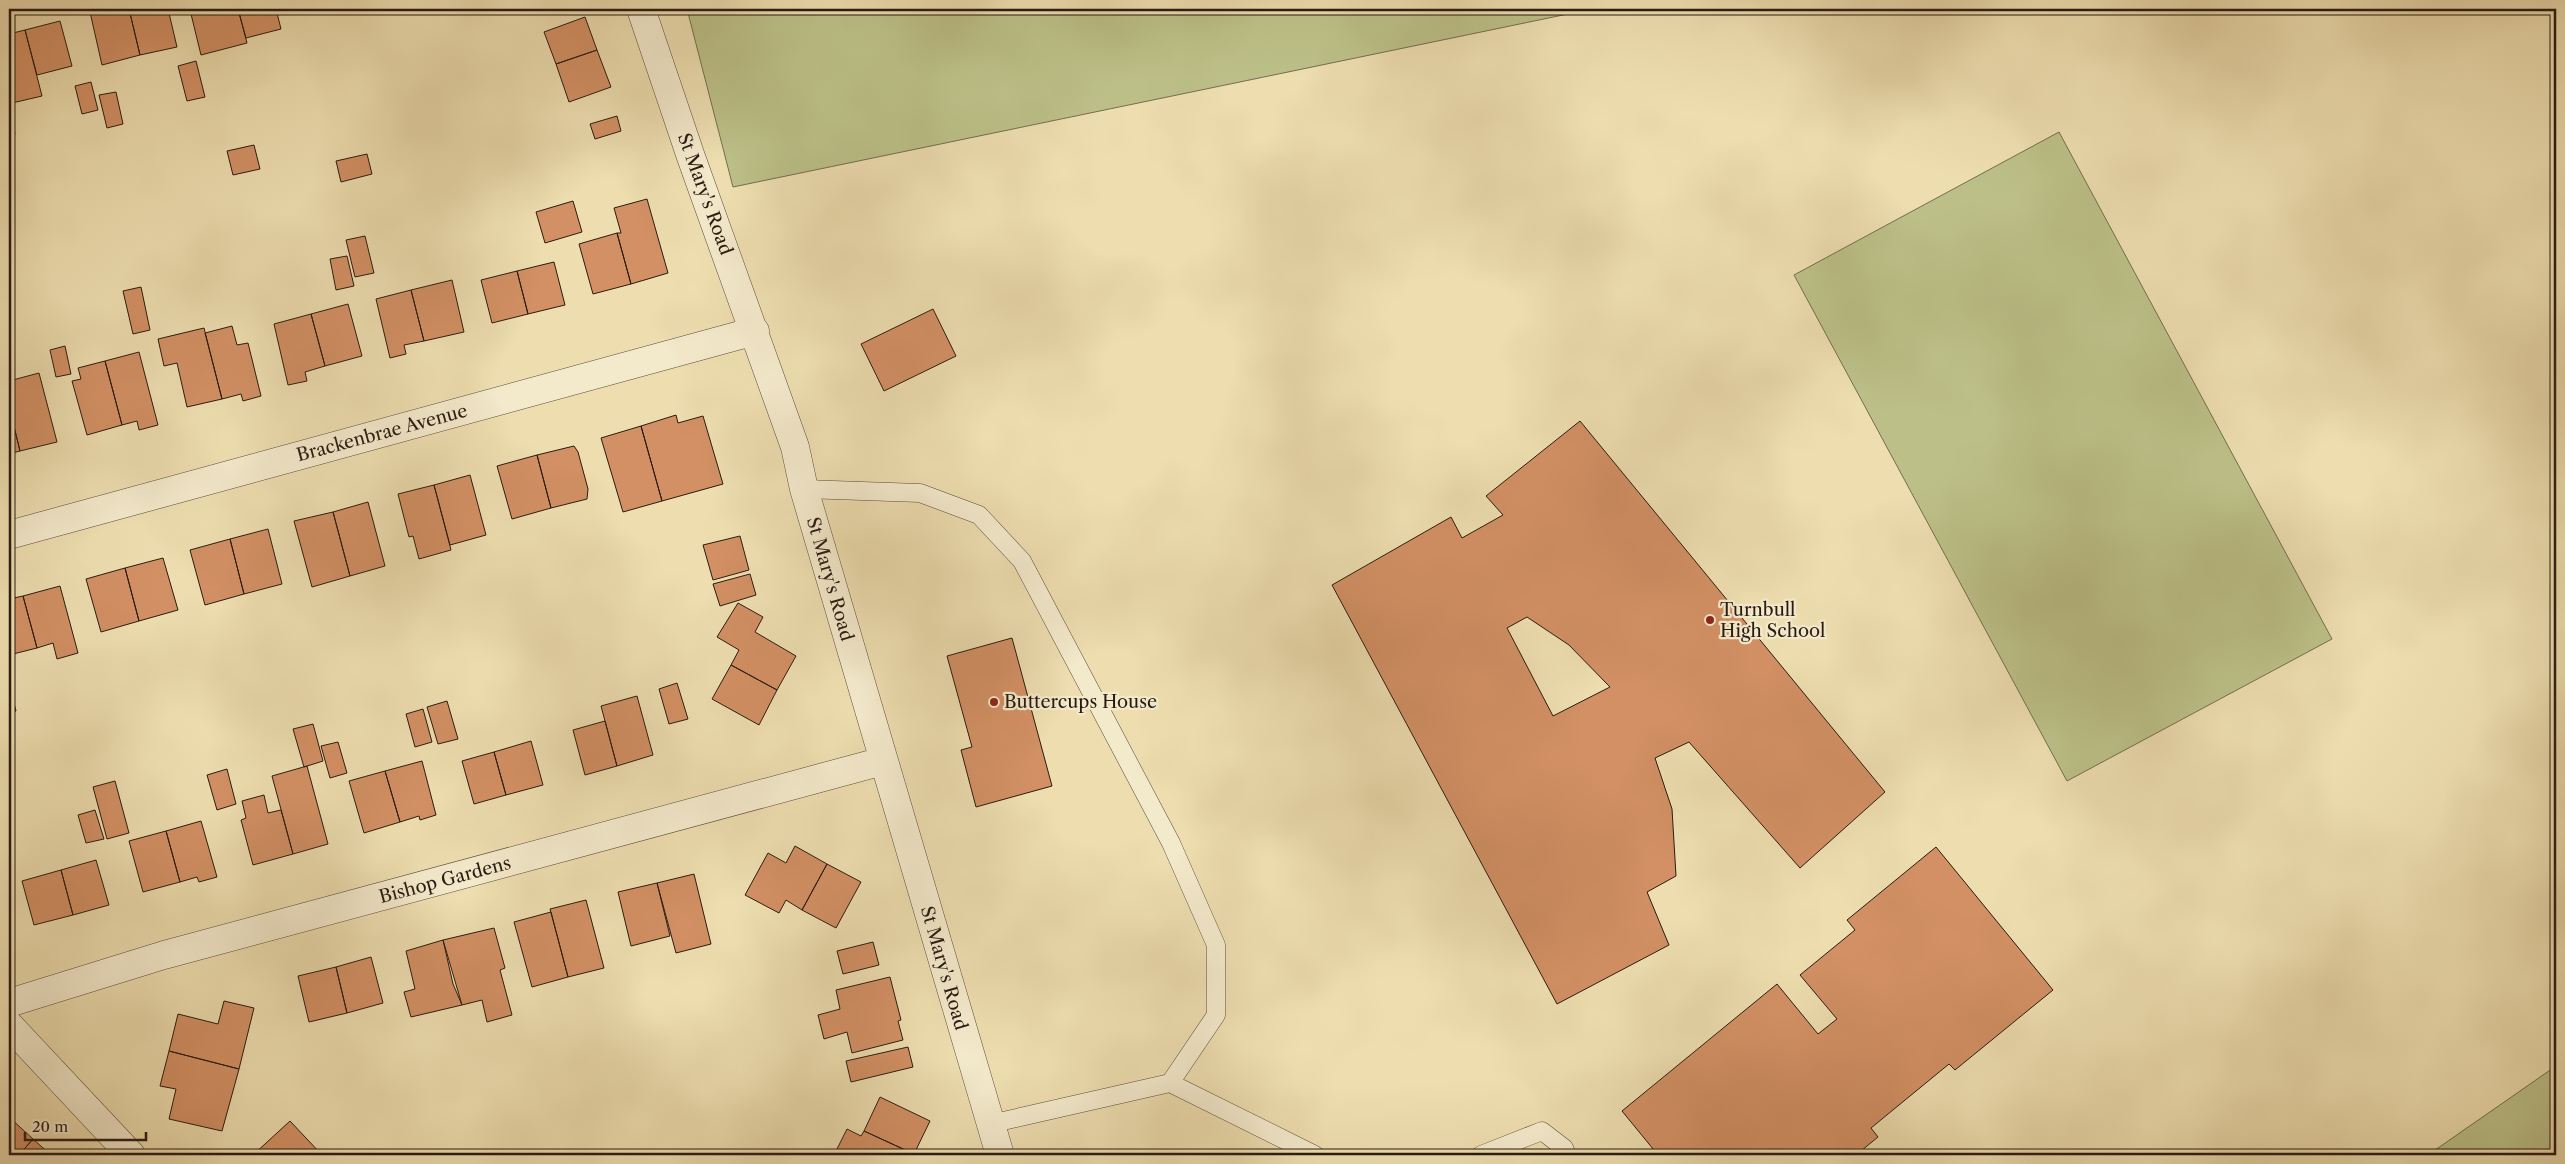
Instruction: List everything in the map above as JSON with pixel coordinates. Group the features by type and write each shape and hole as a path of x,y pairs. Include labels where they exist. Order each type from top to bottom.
{"street":[{"name":"St Mary's Road","path":"641,9 691,157 755,331 794,447 804,489 883,761 1000,1155"},
{"name":"Brackenbrae Avenue","path":"9,535 755,331"},
{"name":"Bishop Gardens","path":"9,1003 164,955 883,761"},
{"path":"9,1025 131,1155"}],"lane":[{"path":"804,489 920,493 979,515 1022,561 1171,843 1216,944 1216,1015 1170,1083"},
{"path":"990,1124 1170,1083 1315,1155"},
{"path":"1481,1155 1542,1131 1564,1148 1567,1155"}],"green space":[{"path":"687,9 1592,9 733,187"},
{"path":"2059,132 2332,639 2067,781 1794,275"},
{"path":"2556,1066 2556,1155 2428,1155"}],"building":[{"path":"104,9 129,9 140,55 102,65 90,12"},
{"path":"129,9 168,9 177,47 140,55"},
{"path":"200,9 238,9 247,43 201,55 191,14 200,12"},
{"path":"238,9 276,9 281,29 246,38"},
{"path":"585,17 597,50 556,64 544,32"},
{"path":"60,21 72,66 37,75 25,30"},
{"path":"25,30 42,96 12,103 9,90 9,34"},
{"path":"597,50 611,87 569,102 556,64"},
{"path":"196,61 205,97 187,101 178,66"},
{"path":"91,82 98,110 82,114 75,86"},
{"path":"116,92 123,124 107,128 99,95"},
{"path":"9,109 15,134 9,136"},
{"path":"617,116 621,131 595,139 590,124"},
{"path":"254,145 260,169 233,175 227,151"},
{"path":"367,154 372,174 341,182 336,161"},
{"path":"647,199 668,273 631,284 617,233 621,233 614,208"},
{"path":"573,201 582,232 545,243 536,212"},
{"path":"617,233 631,284 593,294 579,244"},
{"path":"365,236 374,273 355,277 346,240"},
{"path":"347,256 354,286 336,290 330,259"},
{"path":"554,262 565,305 528,314 517,271"},
{"path":"517,271 528,314 492,323 481,280"},
{"path":"452,280 464,332 424,341 411,290"},
{"path":"141,287 150,330 133,334 123,291"},
{"path":"411,290 424,341 404,345 406,354 390,358 376,299"},
{"path":"348,304 362,356 325,366 311,314"},
{"path":"933,309 956,356 884,391 861,344"},
{"path":"311,314 325,366 305,372 307,381 288,385 274,324"},
{"path":"232,326 237,345 248,343 261,396 243,401 241,394 222,399 205,333"},
{"path":"204,328 222,399 187,407 177,363 164,366 158,339"},
{"path":"65,346 71,374 56,377 50,350"},
{"path":"139,352 158,425 139,430 137,421 122,425 105,361"},
{"path":"105,361 122,425 87,435 72,381 81,379 78,368"},
{"path":"39,373 57,442 20,451 9,406 9,381"},
{"path":"9,406 20,451 9,454"},
{"path":"676,415 678,423 703,416 723,484 662,501 641,426"},
{"path":"1580,421 1885,792 1800,868 1689,742 1655,758 1672,809 1676,876 1647,892 1669,945 1557,1004 1332,585 1451,517 1462,538 1503,515 1486,496","holes":["1527,617 1569,645 1610,687 1553,716 1507,628"]},
{"path":"641,426 662,501 623,512 601,438"},
{"path":"574,446 578,452 588,489 587,499 551,508 537,455"},
{"path":"537,455 551,508 512,519 497,466"},
{"path":"470,475 486,535 450,545 434,485"},
{"path":"434,485 451,550 419,559 413,536 409,537 398,494"},
{"path":"368,502 385,566 350,576 333,512"},
{"path":"333,512 350,576 312,587 294,521"},
{"path":"268,529 282,584 244,594 230,539"},
{"path":"740,536 749,570 713,580 703,545"},
{"path":"230,539 244,594 205,605 190,550"},
{"path":"163,558 178,610 139,621 125,568"},
{"path":"125,568 139,621 101,632 86,579"},
{"path":"750,574 756,595 720,606 713,584"},
{"path":"60,586 78,653 57,659 53,643 37,648 23,596"},
{"path":"23,596 37,648 9,655 9,599"},
{"path":"738,603 763,617 755,632 796,656 777,690 731,665 739,650 717,637"},
{"name":"Buttercups House","path":"1012,638 1052,786 976,807 961,750 972,747 947,656"},
{"path":"731,665 777,690 759,725 712,699"},
{"path":"677,683 688,719 669,724 659,689"},
{"path":"9,684 16,711 9,713"},
{"path":"637,696 653,755 617,766 601,706"},
{"path":"447,701 458,739 438,744 427,707"},
{"path":"423,709 432,742 415,747 406,714"},
{"path":"605,721 617,766 585,775 573,730"},
{"path":"313,724 323,761 304,767 293,729"},
{"path":"531,741 543,785 506,795 494,752"},
{"path":"338,742 347,773 330,778 321,746"},
{"path":"494,752 506,795 474,804 462,761"},
{"path":"422,761 436,815 420,820 419,816 400,822 385,771"},
{"path":"307,766 328,844 293,854 272,776"},
{"path":"227,769 236,804 217,810 207,775"},
{"path":"385,771 400,822 364,833 349,781"},
{"path":"115,781 129,833 107,839 93,787"},
{"path":"264,795 268,813 281,810 293,854 253,865 241,820 246,818 242,801"},
{"path":"95,810 104,839 86,843 78,815"},
{"path":"201,821 217,877 199,882 197,877 180,882 166,831"},
{"path":"166,831 180,882 143,892 129,841"},
{"path":"795,846 827,864 802,910 786,900 779,913 745,895 768,853 786,863"},
{"path":"1936,847 2053,990 1955,1070 1949,1064 1871,1128 1878,1137 1856,1155 1658,1155 1622,1111 1777,984 1818,1034 1837,1019 1800,975 1855,930 1847,920"},
{"path":"96,860 109,905 73,915 61,870"},
{"path":"827,864 861,882 836,928 802,910"},
{"path":"61,870 73,915 34,925 22,881"},
{"path":"694,874 711,944 676,953 657,883"},
{"path":"657,883 670,936 631,946 618,892"},
{"path":"586,900 604,968 568,977 550,909"},
{"path":"551,912 568,977 532,987 514,922"},
{"path":"494,928 505,968 500,970 512,1015 487,1022 482,1000 462,1005 443,940"},
{"path":"443,940 453,984 462,1005 411,1017 404,992 415,989 406,951"},
{"path":"873,942 879,965 843,974 837,951"},
{"path":"371,957 383,1003 347,1013 336,967"},
{"path":"336,967 347,1013 309,1022 298,976"},
{"path":"890,977 901,1020 898,1021 903,1040 852,1053 847,1032 824,1039 818,1015 840,1009 836,990"},
{"path":"224,1001 254,1008 239,1069 169,1051 178,1014 218,1024"},
{"path":"908,1047 913,1067 851,1082 846,1061"},
{"path":"169,1051 239,1069 222,1131 169,1119 176,1089 160,1086"},
{"path":"880,1097 930,1121 914,1154 864,1131"},
{"path":"9,1117 33,1139 19,1155 9,1155"},
{"path":"290,1121 322,1155 253,1155"},
{"path":"847,1129 861,1136 864,1131 914,1154 834,1155"},
{"path":"33,1139 51,1155 19,1155"}],"place":[{"name":"Turnbull High School","path":"1710,620"},
{"name":"Buttercups House","path":"994,702"}]}
